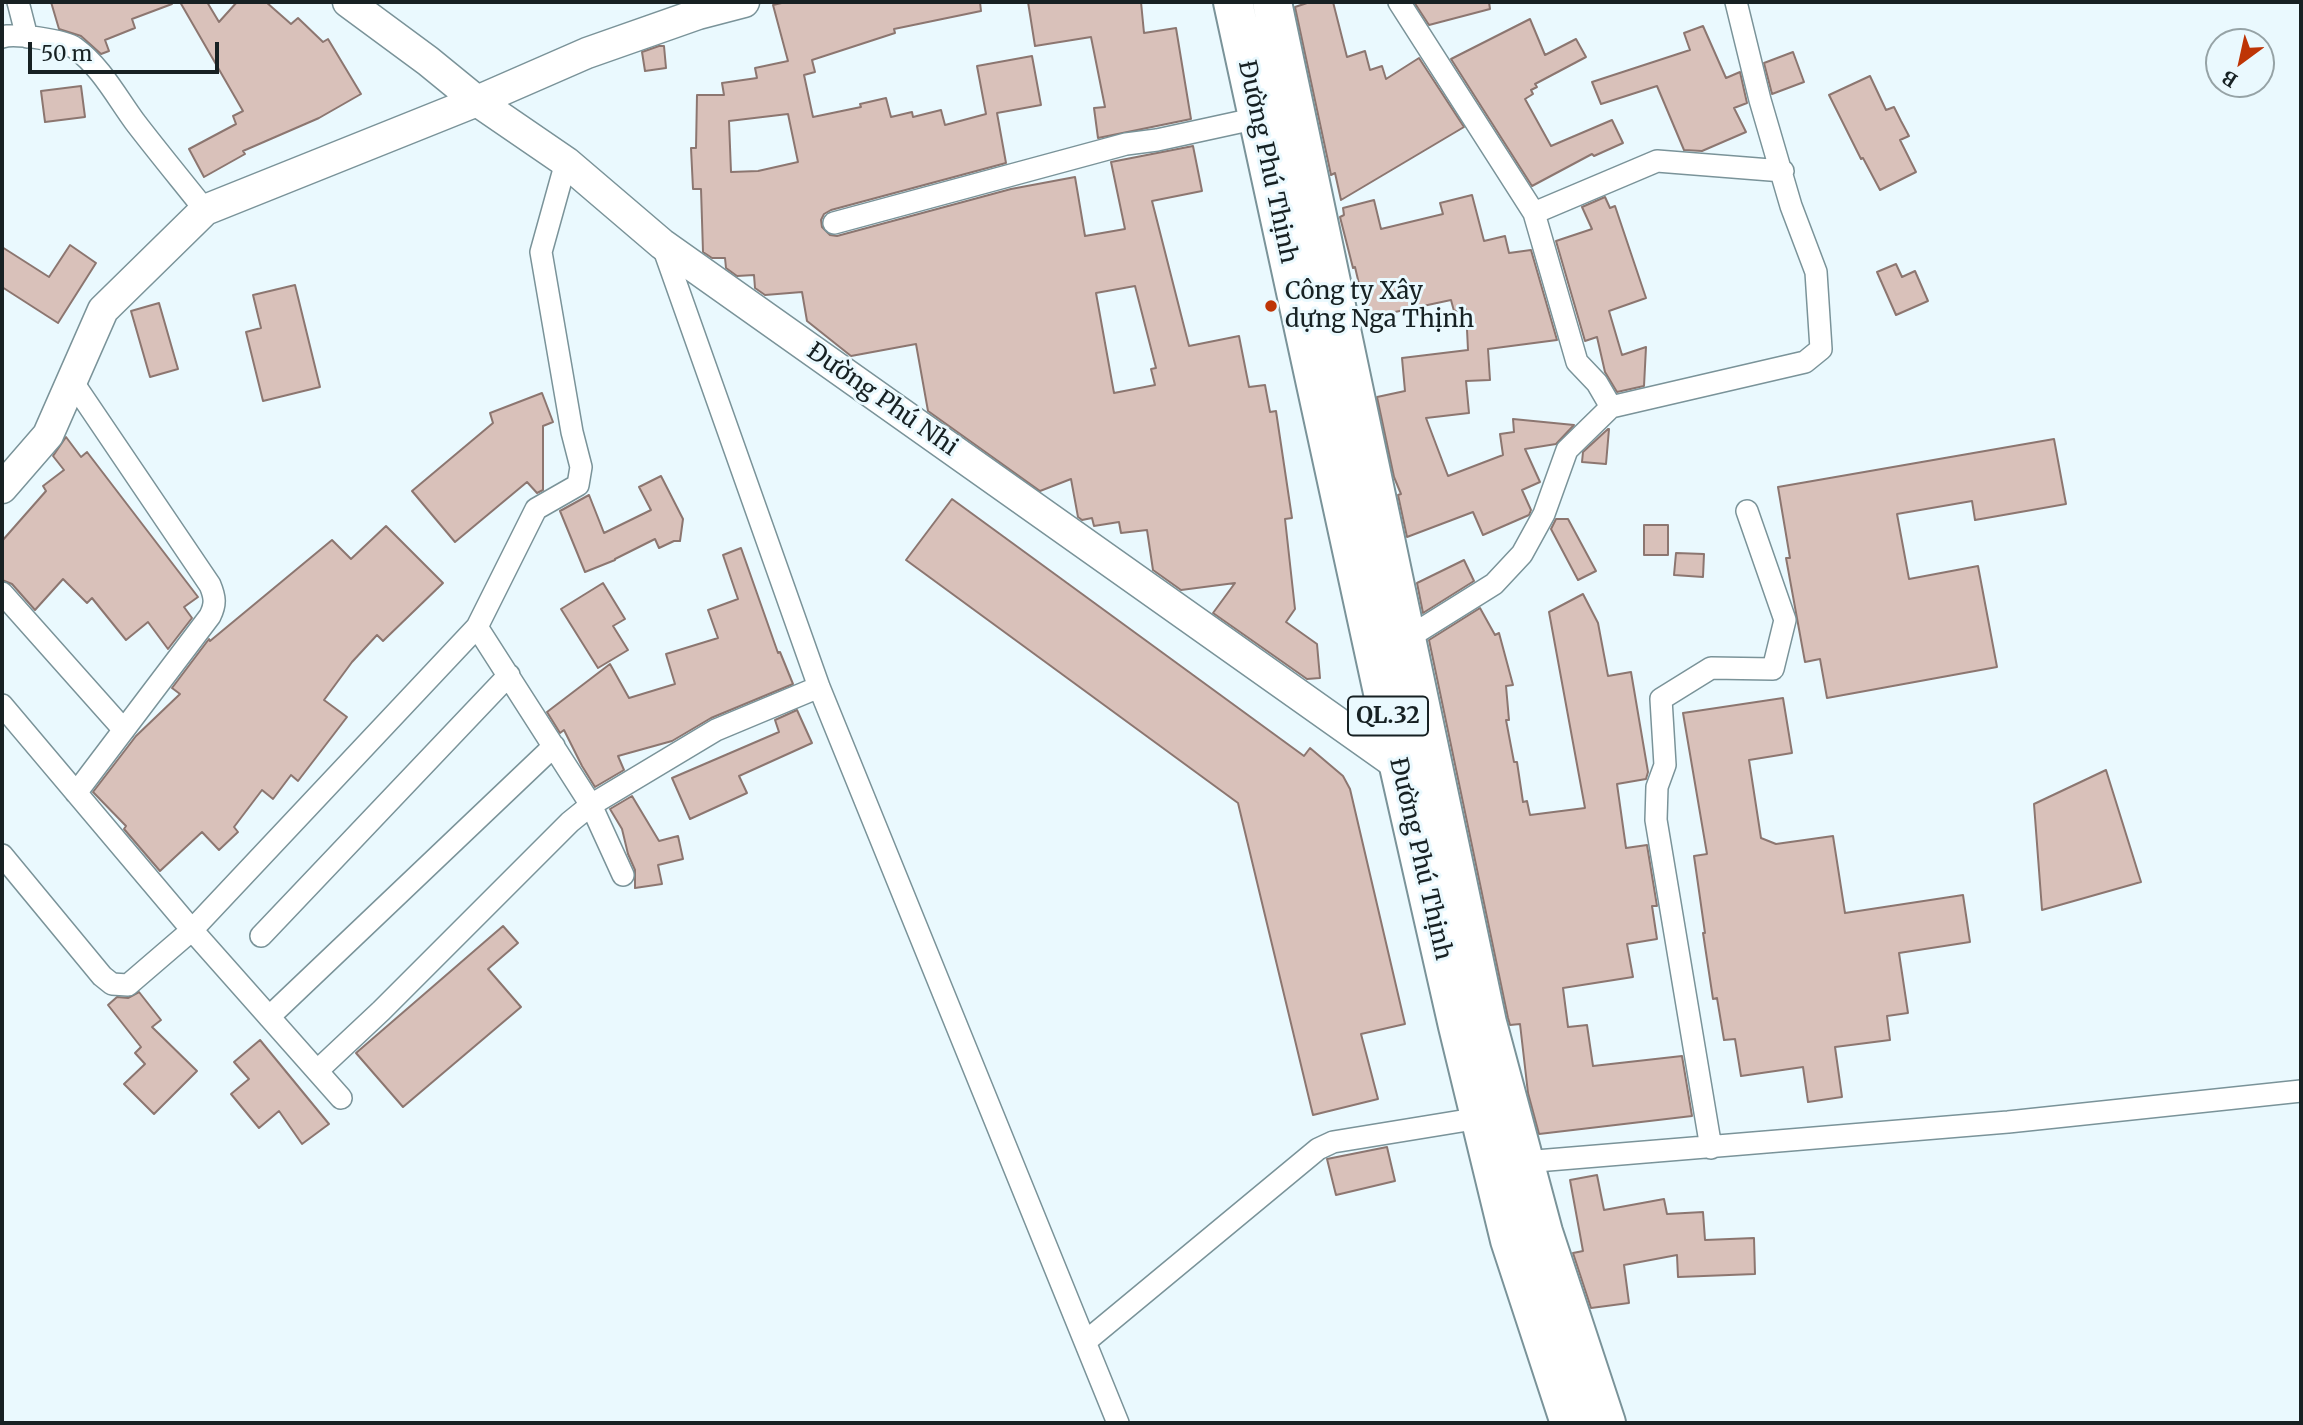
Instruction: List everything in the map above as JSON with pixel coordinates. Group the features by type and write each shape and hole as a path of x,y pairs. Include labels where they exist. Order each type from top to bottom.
{"highway":[{"name":"Đường Phú Thịnh","path":"1233,2 1258,118 1415,763 1543,1232 1606,1423"},
{"name":"Đường Phú Thịnh","path":"1272,2 1406,639 1415,763 1480,1118 1510,1240 1570,1423"}],"street":[{"path":"19,2 27,37"},
{"name":"Đường Phú Nhi","path":"348,2 477,101 566,162 662,244 1415,763"},
{"path":"2,488 48,435 103,310 205,210 477,101 587,53 698,14 744,2"},
{"path":"1399,2 1534,213 1577,362 1597,383 1611,407"},
{"path":"1406,639 1494,584 1522,554 1544,514 1567,450 1611,407 1805,362 1821,349 1816,272 1791,206 1783,171 1760,100 1736,2"},
{"path":"2,37 27,37 72,45 97,67 205,210"},
{"path":"834,223 1126,144 1258,118"},
{"path":"1534,213 1657,161 1783,171"},
{"path":"2,855 102,976 112,984 128,985 192,930 477,627 536,509 578,485 581,467 572,432 541,252 566,162"},
{"path":"662,244 819,687 1118,1423"},
{"path":"72,381 215,595 210,616 76,793"},
{"path":"1711,1147 1656,820 1657,787 1665,765 1661,699 1711,668 1773,669 1785,620 1747,511"},
{"path":"2,593 124,730"},
{"path":"477,627 591,805 623,875"},
{"path":"261,936 509,675"},
{"path":"317,1071 381,1011 569,822 591,805 716,730 819,687"},
{"path":"2,705 192,930 341,1098"},
{"path":"270,1017 554,746"},
{"path":"1524,1162 2008,1122 2301,1091"},
{"path":"1085,1342 1318,1149 1333,1142 1480,1118"}],"building":[{"path":"51,2 172,4 132,19 135,28 105,40 109,51 101,54 81,36 59,29"},
{"path":"180,2 207,2 219,22 237,2 266,2 291,24 298,18 323,42 328,39 361,94 319,118 243,151 245,154 204,177 189,149 236,124 233,116 243,111"},
{"path":"786,2 980,2 981,11 894,29 895,33 812,60 815,72 804,75 813,117 861,107 860,104 886,98 891,117 912,112 913,117 941,110 945,125 986,114 977,66 1032,56 1041,105 997,113 1006,163 831,210 824,214 821,220 822,227 830,235 837,236 1011,189 1075,177 1085,236 1125,229 1111,162 1193,146 1202,191 1152,201 1189,346 1239,336 1249,387 1265,385 1270,412 1276,411 1292,518 1285,519 1295,609 1286,622 1317,644 1320,678 1307,679 1213,613 1235,583 1181,590 1153,570 1147,530 1121,533 1119,522 1094,526 1092,518 1082,520 1078,517 1071,479 1040,491 928,411 916,344 851,356 807,321 802,292 765,295 755,288 754,275 737,276 726,268 725,258 712,258 703,252 701,189 693,189 691,148 696,148 697,95 724,95 722,83 757,78 755,68 788,61 773,5","holes":["788,114 798,162 758,171 731,172 729,121","1135,286 1156,368 1151,369 1155,385 1114,393 1096,293"]},
{"path":"1028,2 1141,2 1144,33 1176,28 1191,119 1098,138 1094,108 1105,107 1091,37 1035,46"},
{"path":"1310,2 1333,2 1347,57 1365,51 1370,70 1382,66 1386,79 1419,58 1464,127 1341,200 1335,173 1331,175 1295,7"},
{"path":"1414,2 1489,2 1490,9 1429,25"},
{"path":"1530,19 1545,55 1576,39 1586,57 1535,84 1537,87 1531,90 1533,94 1525,99 1551,146 1612,120 1623,143 1594,156 1592,154 1532,186 1451,59"},
{"path":"1703,26 1726,78 1740,72 1747,103 1734,108 1746,132 1702,151 1684,150 1657,86 1601,104 1592,82 1690,50 1684,33"},
{"path":"664,46 666,68 645,71 642,52"},
{"path":"1793,52 1804,82 1772,94 1764,63"},
{"path":"1870,76 1886,110 1894,107 1909,136 1900,140 1916,172 1880,190 1829,95"},
{"path":"81,86 85,117 45,122 41,91"},
{"path":"1472,195 1484,241 1505,236 1509,253 1531,250 1557,340 1488,349 1490,380 1466,381 1469,413 1426,418 1448,476 1503,455 1500,434 1514,432 1513,419 1574,425 1556,444 1525,449 1540,482 1522,490 1531,510 1529,515 1483,535 1473,512 1407,537 1398,495 1401,494 1394,477 1377,397 1405,391 1402,358 1468,350 1466,309 1454,311 1451,300 1367,318 1340,217 1344,215 1343,208 1374,200 1381,229 1443,214 1440,203"},
{"path":"1605,197 1610,208 1615,206 1646,298 1609,311 1622,355 1646,347 1644,386 1617,392 1605,372 1597,337 1585,341 1556,241 1592,229 1582,207"},
{"path":"70,245 96,263 58,323 2,287 2,247 49,277"},
{"path":"1896,264 1902,277 1915,271 1928,301 1896,315 1877,272"},
{"path":"295,285 320,387 263,401 246,332 261,328 253,295"},
{"path":"159,303 178,369 150,377 131,311"},
{"path":"542,393 553,422 543,426 543,490 537,493 527,482 455,542 412,491 493,423 490,413"},
{"path":"1608,429 1606,464 1582,462 1583,452"},
{"path":"66,437 81,457 87,452 198,597 184,607 192,618 168,649 148,622 126,640 92,598 87,603 63,579 35,610 12,584 2,580 2,541 46,491 43,486 64,470 53,456"},
{"path":"2054,439 2066,504 1975,520 1972,501 1897,514 1909,579 1978,566 1997,667 1827,698 1820,659 1805,662 1786,558 1790,558 1778,487"},
{"path":"661,476 683,519 680,541 659,548 655,539 585,572 560,511 589,495 604,533 651,510 639,487"},
{"path":"952,499 1304,756 1310,748 1343,776 1350,789 1405,1024 1361,1034 1378,1099 1313,1115 1238,803 906,560"},
{"path":"1556,519 1568,519 1596,571 1578,580 1551,529"},
{"path":"1644,525 1668,525 1668,555 1644,555"},
{"path":"386,526 443,583 383,641 377,635 352,662 324,700 347,717 298,781 291,775 273,799 262,790 234,827 238,832 219,850 202,832 160,871 124,829 126,826 93,792 136,736 180,694 172,688 209,639 210,641 332,540 351,559"},
{"path":"741,548 778,653 780,652 793,684 711,718 672,741 618,756 624,770 595,787 564,730 560,733 547,712 610,664 629,698 675,684 666,654 718,638 708,610 738,599 723,555"},
{"path":"1676,553 1704,554 1703,577 1674,575"},
{"path":"1464,560 1474,581 1423,613 1417,583"},
{"path":"603,583 625,619 613,626 628,650 598,668 561,609"},
{"path":"1583,594 1598,623 1608,676 1631,672 1648,772 1646,779 1617,784 1626,848 1647,845 1657,906 1652,906 1657,939 1627,944 1633,977 1563,988 1568,1027 1587,1025 1593,1066 1682,1056 1692,1116 1539,1134 1528,1093 1520,1024 1510,1025 1508,1018 1429,640 1480,608 1495,635 1499,633 1513,685 1506,686 1509,720 1506,720 1514,762 1517,762 1523,802 1527,801 1530,815 1585,808 1549,612"},
{"path":"1783,698 1792,753 1749,760 1761,838 1776,844 1833,836 1845,913 1963,895 1970,942 1899,953 1908,1013 1887,1016 1890,1040 1835,1047 1842,1097 1808,1102 1803,1067 1741,1076 1735,1039 1724,1040 1717,998 1713,999 1703,933 1694,856 1707,854 1683,713"},
{"path":"797,710 812,743 739,776 747,793 690,819 672,778 779,732 775,720"},
{"path":"2106,770 2141,882 2042,910 2034,804"},
{"path":"632,796 659,841 678,836 683,859 658,865 662,884 635,888 635,870 622,829 610,809"},
{"path":"503,926 518,943 488,969 521,1007 403,1107 356,1053"},
{"path":"139,992 161,1020 152,1027 197,1071 154,1114 124,1084 145,1064 135,1053 141,1047 108,1005 117,997 128,998"},
{"path":"260,1040 329,1124 302,1144 279,1111 259,1128 231,1094 249,1079 234,1062"},
{"path":"1387,1147 1395,1181 1336,1195 1327,1159"},
{"path":"1597,1175 1604,1210 1664,1199 1667,1214 1703,1212 1705,1240 1754,1238 1755,1274 1678,1277 1677,1255 1624,1265 1629,1303 1591,1308 1573,1253 1583,1251 1570,1180"}],"place":[{"name":"Công ty Xây dựng Nga Thịnh","path":"1271,306"}]}
